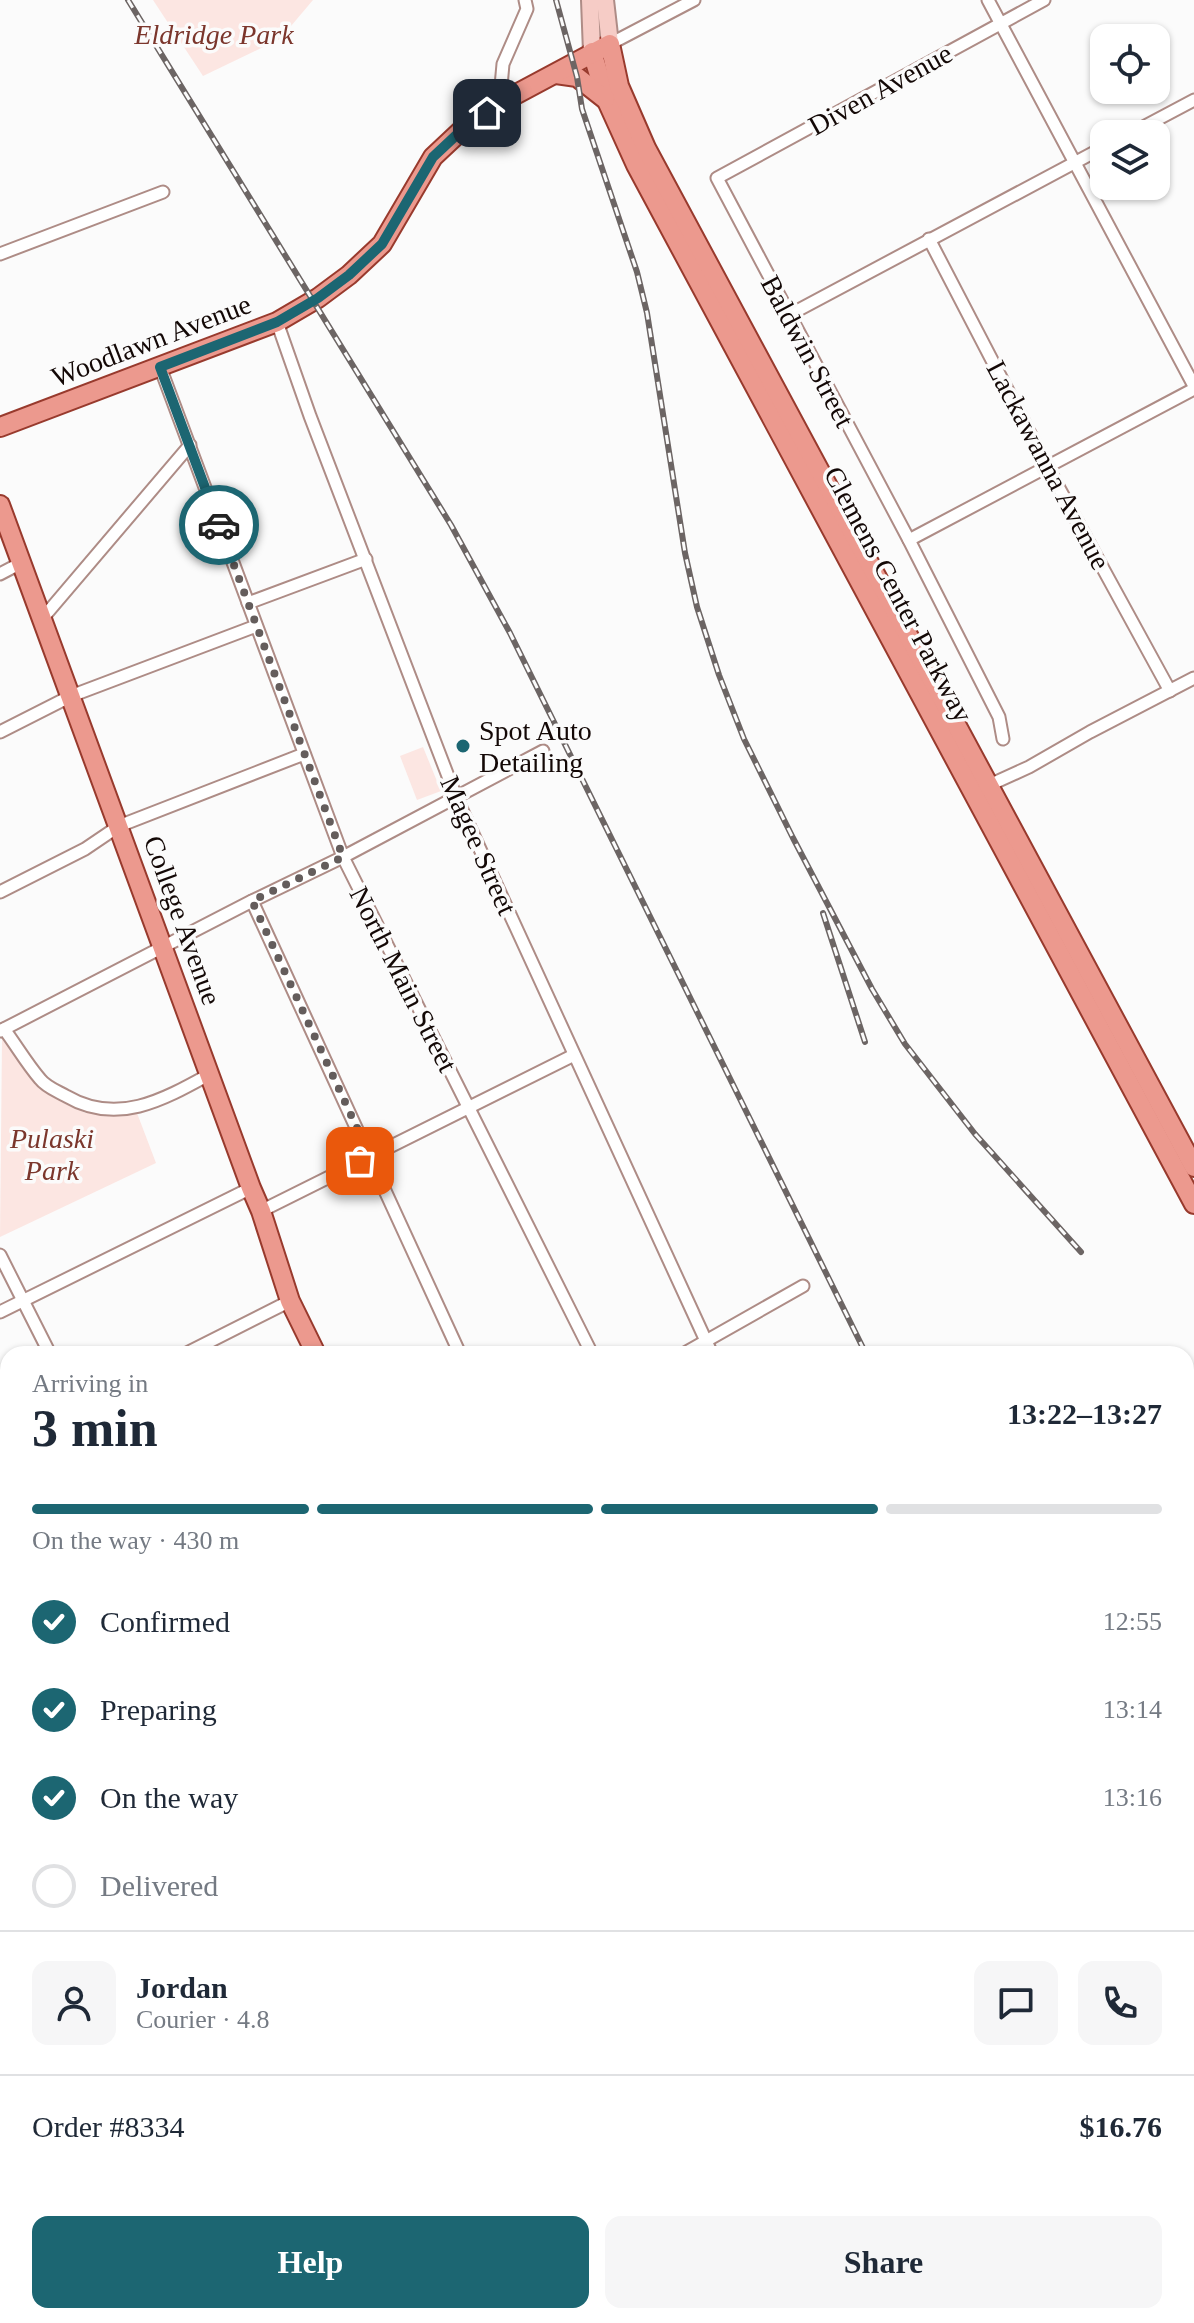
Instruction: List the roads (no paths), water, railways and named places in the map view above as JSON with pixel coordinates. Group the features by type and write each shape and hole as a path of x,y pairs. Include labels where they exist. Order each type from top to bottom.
{"main road":[{"name":"Clemens Center Parkway","path":"590,0 592,52 607,101 636,165 981,789 1192,1161"},
{"name":"Clemens Center Parkway","path":"605,0 619,86 646,148 856,536 981,789 1194,1204"},
{"name":"Woodlawn Avenue","path":"0,427 277,322 318,298 349,275 382,244 433,157 465,127 509,98 610,44"},
{"path":"556,74 577,77 607,101"},
{"name":"College Avenue","path":"0,505 261,1211 290,1301 312,1346"}],"street":[{"path":"509,98 501,86 503,64 527,9 525,0"},
{"path":"610,44 694,0"},
{"path":"909,540 1194,388 988,0"},
{"name":"Diven Avenue","path":"717,178 1044,0"},
{"path":"1156,120 1194,100"},
{"path":"789,315 1090,154"},
{"name":"Baldwin Street","path":"717,178 909,540 999,717 1003,739"},
{"path":"0,254 163,192"},
{"name":"Lackawanna Avenue","path":"929,239 1048,468 1170,691"},
{"name":"Magee Street","path":"277,322 456,797 707,1346"},
{"name":"North Main Street","path":"160,367 343,857 588,1346"},
{"path":"42,619 190,445"},
{"path":"248,603 366,559"},
{"path":"0,574 21,563"},
{"path":"0,732 71,696 256,626"},
{"path":"981,789 1029,767 1194,678"},
{"path":"210,1074 141,1107 94,1109 42,1082 2,1030 343,857 543,751"},
{"path":"0,892 85,849 119,826 304,754"},
{"path":"252,901 456,1346"},
{"path":"261,1211 574,1055"},
{"path":"0,1312 251,1188"},
{"path":"0,1255 46,1346"},
{"path":"698,1346 803,1286"},
{"path":"201,1346 290,1301"}],"railway":[{"path":"128,0 451,525 510,633 862,1346"},
{"path":"556,0 577,77 582,109 637,272 647,313 685,553 697,607 744,739 872,989 905,1044 975,1134 1081,1252"},
{"path":"823,913 865,1042"}],"place":[{"name":"Spot Auto Detailing","path":"463,746"}],"park label":[{"name":"Eldridge Park","path":"214,34"},
{"name":"Pulaski Park","path":"52,1154"}]}
